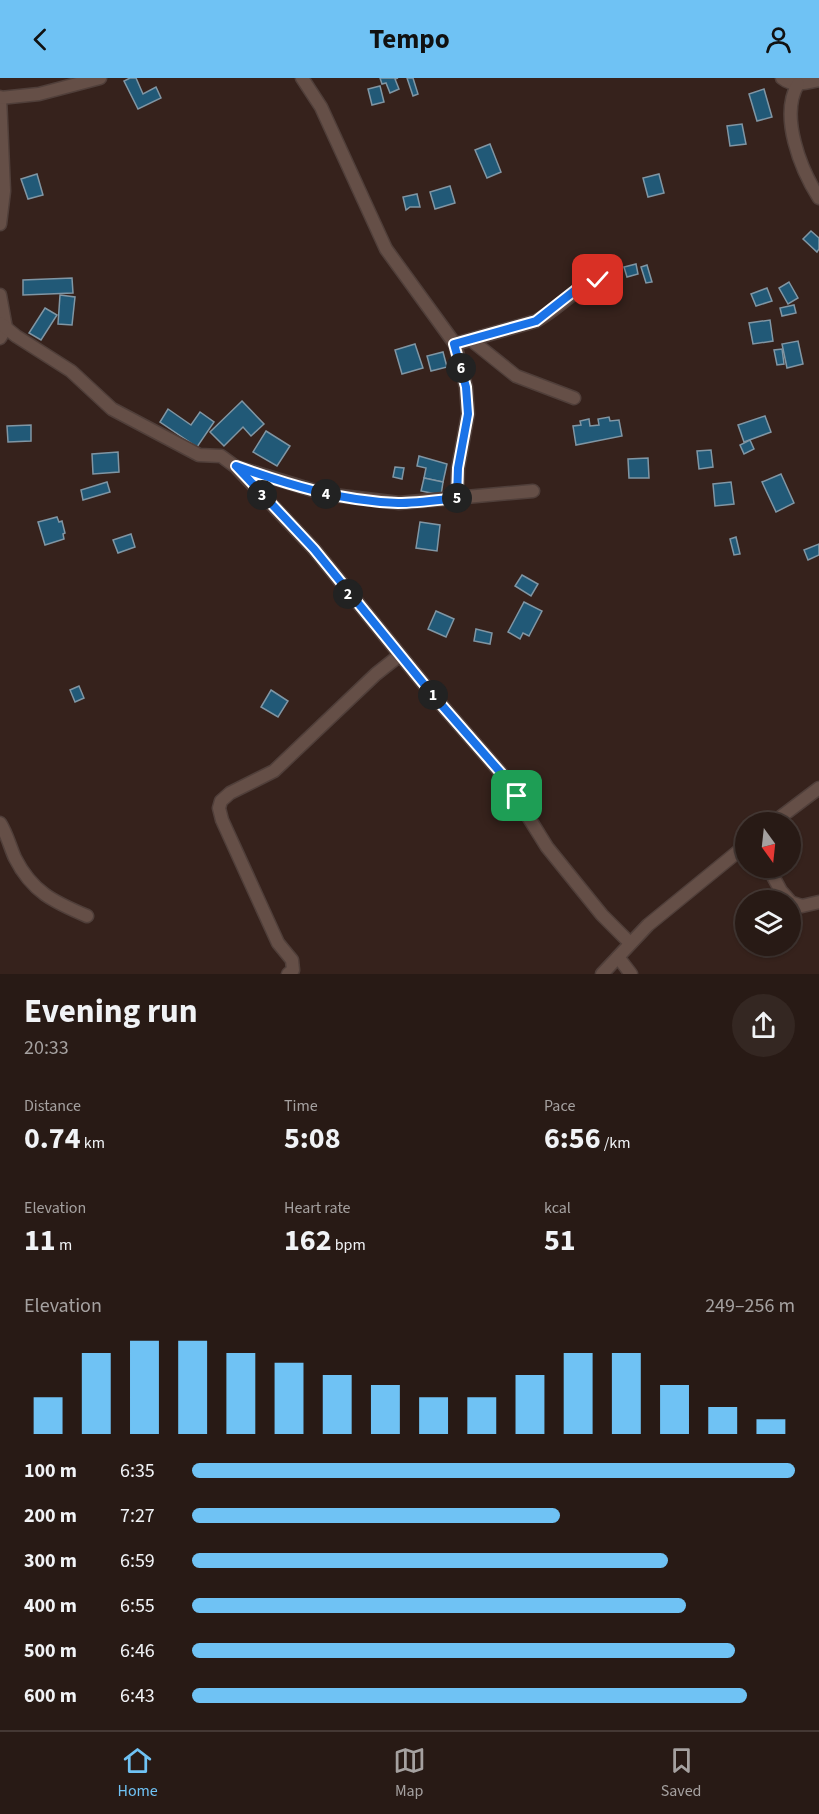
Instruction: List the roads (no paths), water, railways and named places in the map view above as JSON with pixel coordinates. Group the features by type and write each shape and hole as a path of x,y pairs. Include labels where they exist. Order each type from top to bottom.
{"street":[{"path":"0,224 4,191 0,98 39,94 100,78"},
{"path":"302,78 321,107 386,249 454,344 466,387 468,414 458,468 457,498"},
{"path":"782,78 786,82 798,84 819,80"},
{"path":"798,84 793,92 791,112 794,135 799,161 819,198"},
{"path":"454,344 536,321 578,288 598,280"},
{"path":"0,295 2,330 71,370 112,409 199,455 221,456 236,466 314,549 400,655 501,773 560,864 602,915 630,943"},
{"path":"471,340 516,376 574,398"},
{"path":"236,466 300,488 358,499 399,503 533,491"},
{"path":"288,974 293,970 292,960 278,943 222,820 219,808 221,801 230,793 274,771 376,674 400,655"},
{"path":"787,812 819,788"},
{"path":"0,823 24,876 39,891 57,903 87,916"},
{"path":"602,974 648,925 735,854"},
{"path":"801,906 819,902"},
{"path":"618,957 631,974"}]}
